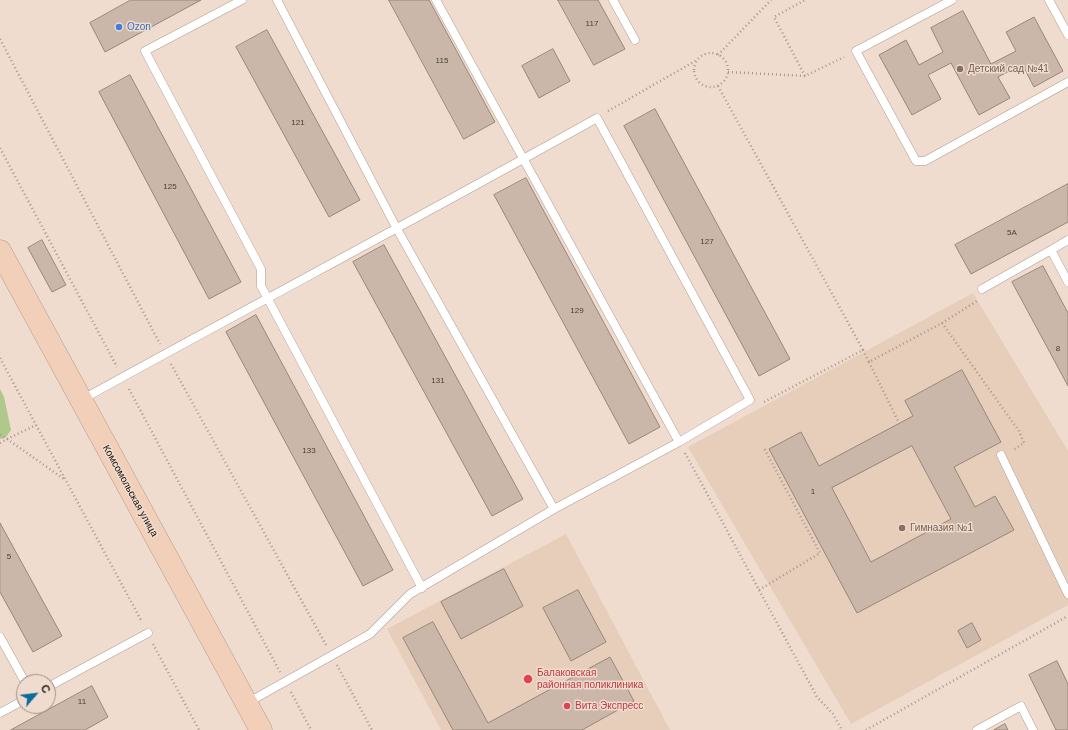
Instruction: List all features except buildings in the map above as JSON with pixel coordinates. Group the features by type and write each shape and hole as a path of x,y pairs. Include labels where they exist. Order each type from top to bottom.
{"main road":[{"name":"Комсомольская улица","path":"0,252 261,730"}],"lane":[{"path":"242,0 145,51 261,269 261,286 422,588"},
{"path":"277,0 396,229 554,509"},
{"path":"436,0 679,442"},
{"path":"613,0 635,40"},
{"path":"952,0 856,51 916,160 925,161 1068,82"},
{"path":"1049,0 1068,34"},
{"path":"80,400 268,299 597,118 750,400 679,442 554,509 410,594 370,634 247,703"},
{"path":"982,289 1068,240"},
{"path":"1051,250 1068,282"},
{"path":"1002,456 1068,594"},
{"path":"56,683 148,633"},
{"path":"0,637 21,674"},
{"path":"0,713 16,704"},
{"path":"977,730 1021,706 1033,730"}],"path":[{"path":"718,54 771,0"},
{"path":"805,0 774,17 805,76"},
{"path":"0,39 165,354 372,730"},
{"path":"728,72 805,76 856,51"},
{"path":"711,53 718,54 726,62 728,72 726,78 718,86 703,86 697,81 694,74 694,66 698,60 703,55 711,53"},
{"path":"597,118 698,60"},
{"path":"718,86 863,350 899,423"},
{"path":"0,148 311,730"},
{"path":"869,362 976,303 982,289"},
{"path":"942,322 1019,431 1024,443 1002,456"},
{"path":"750,400 760,404 863,350"},
{"path":"0,358 199,730"},
{"path":"0,443 36,425"},
{"path":"0,435 65,480"},
{"path":"679,442 817,697 833,714 842,730"},
{"path":"759,590 820,553 764,448"},
{"path":"866,730 1068,616"}],"shaded area":[{"name":"Гимназия №1","path":"973,293 1068,451 1068,605 851,724 688,447"},
{"name":"Балаковская районная поликлиника","path":"566,534 670,730 441,730 387,629"}],"green space":[{"path":"0,389 4,397 11,430 6,437 0,439"}],"place":[{"name":"Ozon","path":"119,27"},
{"name":"Детский сад №41","path":"960,69"},
{"name":"Гимназия №1","path":"902,528"},
{"name":"Балаковская районная поликлиника","path":"528,679"},
{"name":"Вита Экспресс","path":"567,706"}]}
